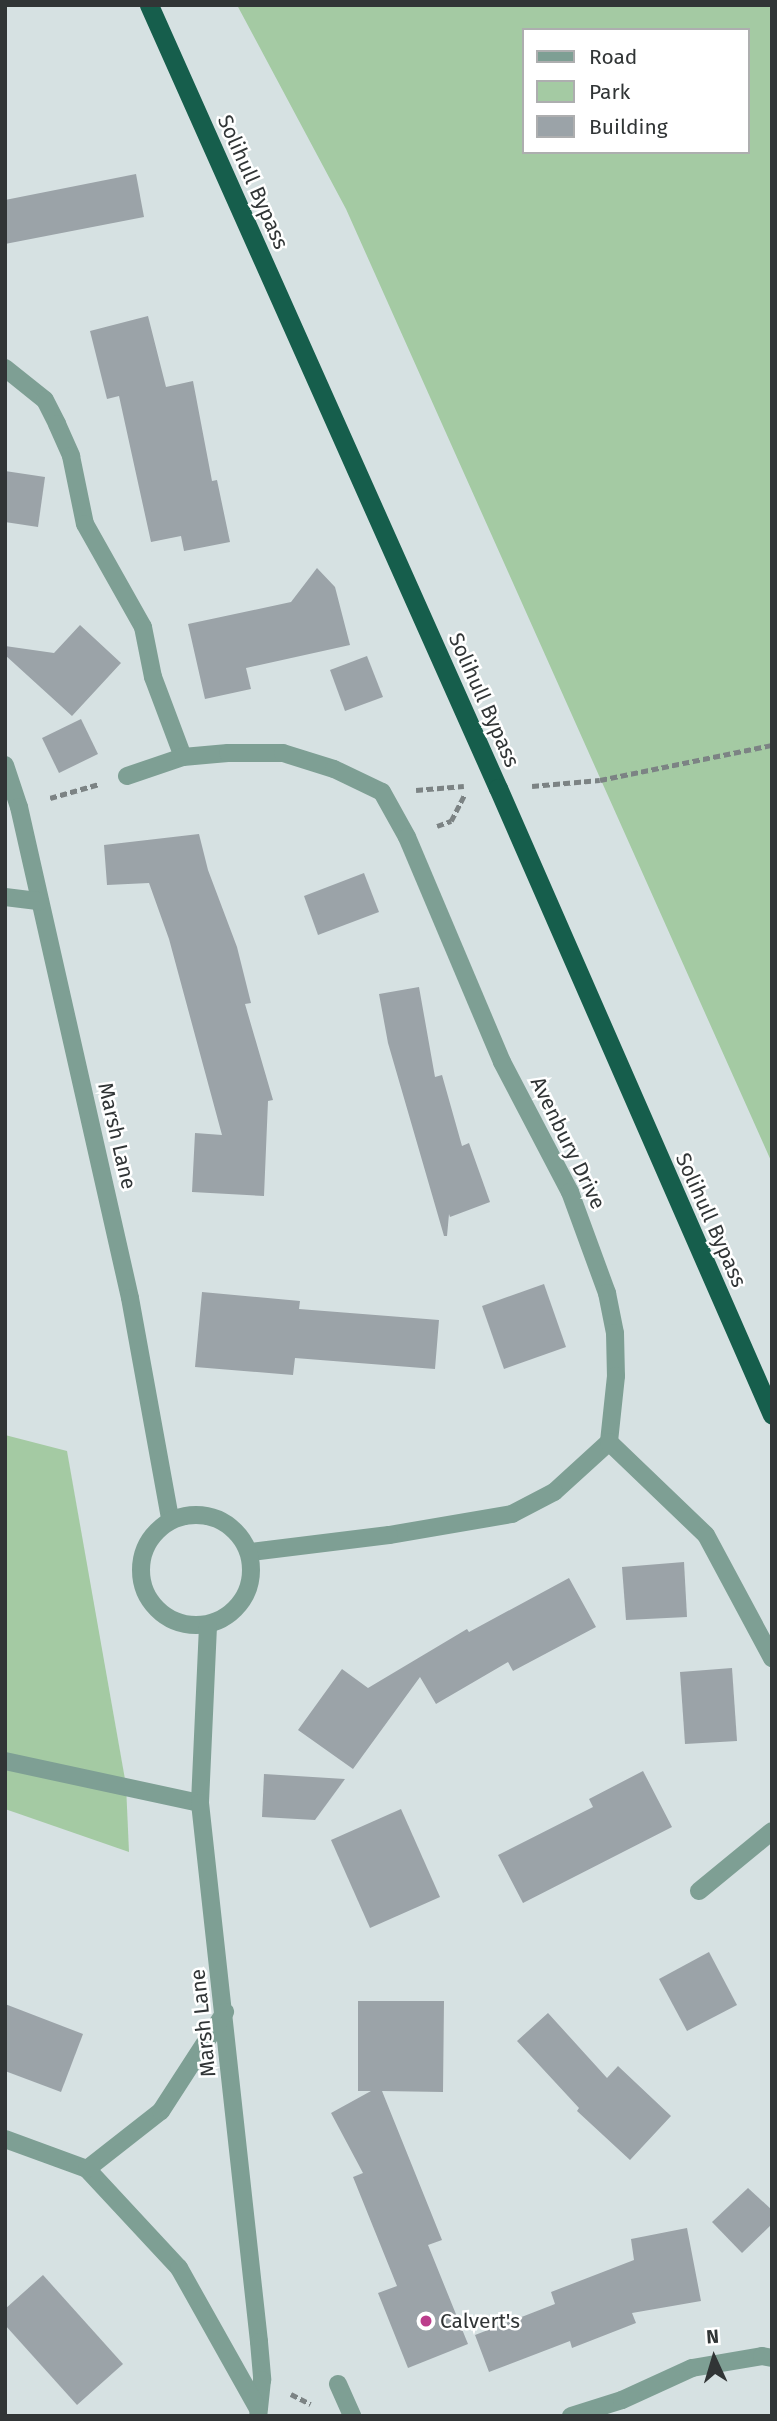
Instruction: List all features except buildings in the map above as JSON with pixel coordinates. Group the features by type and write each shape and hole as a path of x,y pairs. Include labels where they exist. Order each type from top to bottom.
{"highway":[{"name":"Solihull Bypass","path":"149,5 498,788 772,1415"}],"street":[{"path":"5,368 44,400 57,424 71,456 85,524 143,627 153,677 183,757"},
{"path":"127,776 183,757 228,753 283,753 334,769 382,792"},
{"name":"Marsh Lane","path":"5,765 19,807 130,1298 170,1520"},
{"name":"Avenbury Drive","path":"382,792 407,836 502,1062 570,1192 607,1293 615,1333 616,1376 610,1442"},
{"path":"5,897 40,901"},
{"path":"250,1552 389,1535 512,1514 554,1492 610,1442 706,1535 772,1658"},
{"path":"202,1514 232,1525 250,1552 251,1584 236,1611 208,1626 176,1623 150,1603 139,1573 147,1542 170,1520 202,1514"},
{"name":"Marsh Lane","path":"208,1626 200,1803 225,2012 262,2380 258,2412"},
{"path":"5,1761 200,1803"},
{"path":"699,1891 772,1831"},
{"path":"87,2169 161,2110 225,2012"},
{"path":"5,2139 87,2169 179,2268 258,2412"},
{"path":"570,2416 622,2400 692,2368 762,2356 772,2358"},
{"path":"338,2384 352,2416"}],"path":[{"path":"498,788 600,780 772,744"},
{"path":"19,807 127,776"},
{"path":"382,792 469,786 451,821 407,836"},
{"path":"262,2380 323,2410"}],"green space":[{"path":"237,5 772,5 772,1163 346,209"},
{"path":"5,1435 67,1451 126,1785 129,1852 5,1809"}],"place":[{"name":"Calvert's","path":"426,2321"}]}
